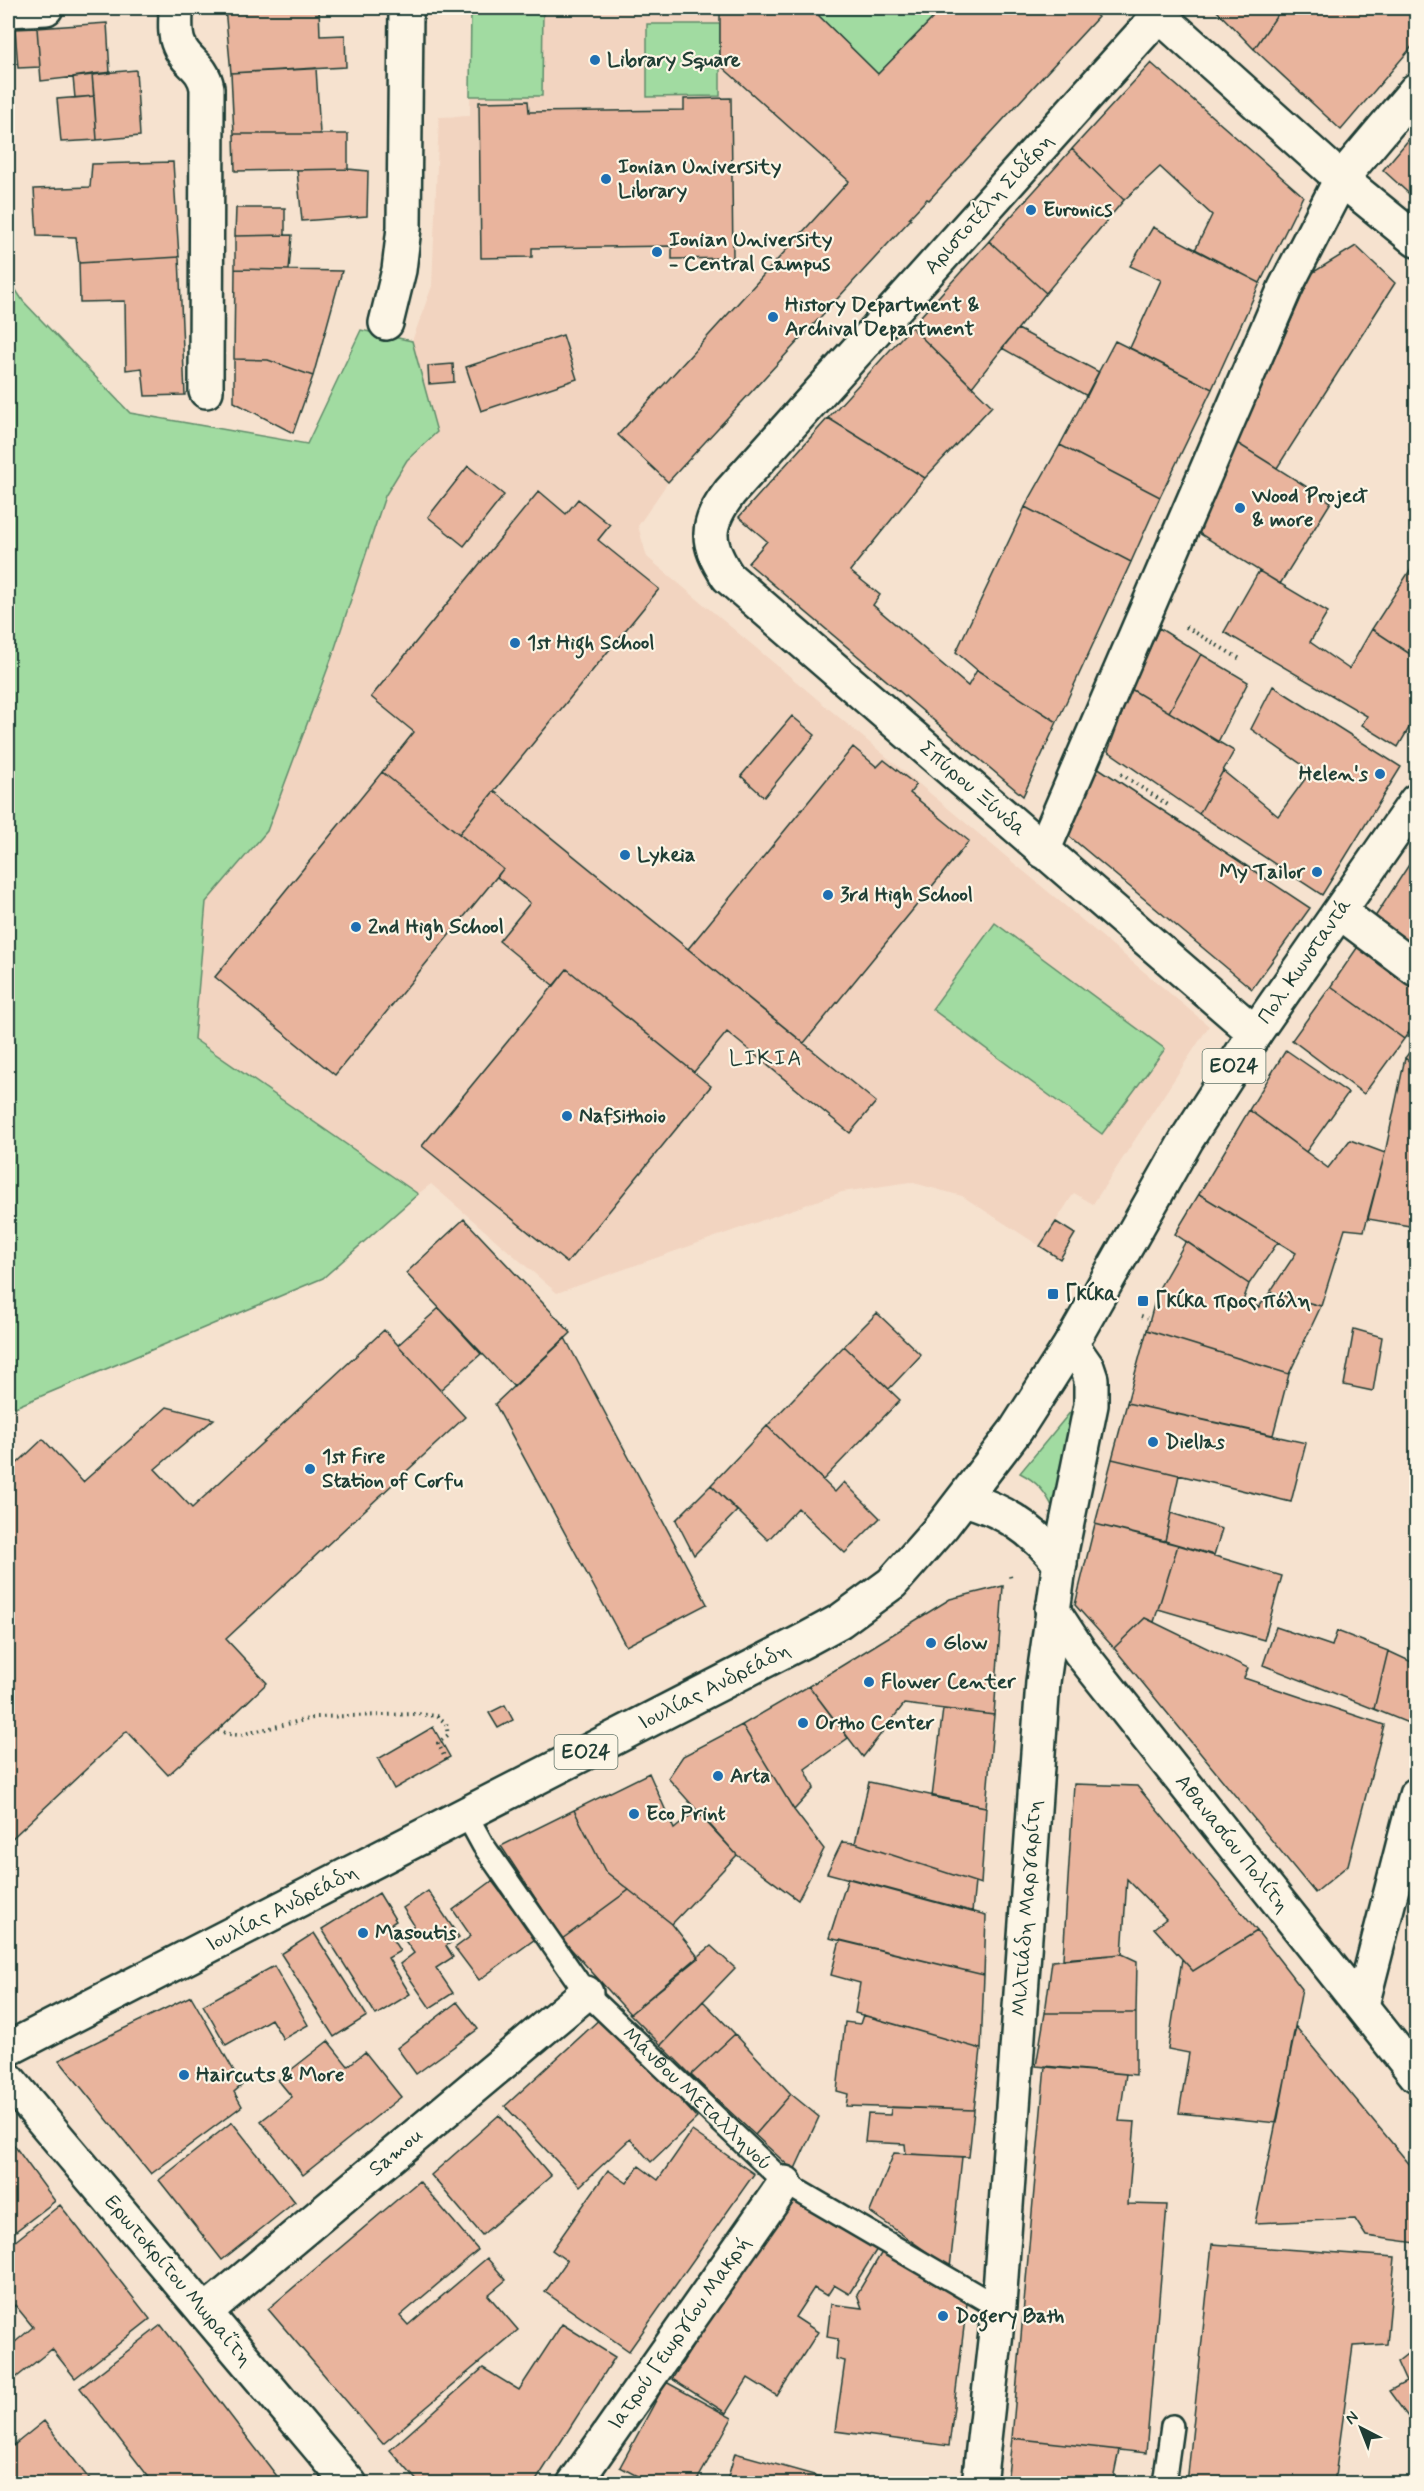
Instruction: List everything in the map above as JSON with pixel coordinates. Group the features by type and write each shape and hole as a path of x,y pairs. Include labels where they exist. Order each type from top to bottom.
{"street":[{"path":"8,10 46,8"},
{"path":"176,8 178,45 200,69 207,88 206,390"},
{"path":"386,323 399,270 404,228 406,8"},
{"path":"1155,11 1341,179 1416,240"},
{"name":"Αριστοτέλη Σιδέρη","path":"710,533 716,510 730,492 1155,11"},
{"path":"1043,851 1285,288 1341,179 1416,90"},
{"name":"Σπύρου Ξύνδα","path":"710,533 715,558 728,577 1256,1033"},
{"name":"Πολ. Κωνσταντά","path":"1071,1344 1187,1139 1256,1033 1416,801"},
{"path":"1340,912 1416,969"},
{"name":"Ιουλίας Ανδρεάδη","path":"8,2049 840,1621 892,1583 964,1499 1016,1430 1071,1344"},
{"name":"Μιλτιάδη Μαργαρίτη","path":"979,2484 999,2307 1036,1756 1052,1609 1091,1405 1091,1379 1087,1367 1071,1344"},
{"path":"964,1499 990,1506 1019,1523 1050,1550 1060,1564"},
{"name":"Αθανασίου Πολίτη","path":"1052,1609 1056,1619 1080,1652 1416,2075"},
{"path":"1362,2005 1416,1795"},
{"name":"Samou","path":"205,2312 586,1993"},
{"name":"Ερωτοκρίτου Μωραΐτη","path":"8,2079 350,2484"},
{"name":"Ιατρού Γεωργίου Μακρή","path":"574,2484 785,2183"}],"lane":[{"name":"Μάνθου Μεταλληνού","path":"466,1814 483,1845 586,1993 785,2183 999,2307"},
{"path":"1164,2484 1172,2426"}],"path":[{"path":"1181,625 1242,660"},
{"path":"1115,770 1168,805"},
{"path":"1141,1316 1147,1318"},
{"path":"218,1730 240,1735 317,1717 417,1714 437,1716 446,1723 447,1738 438,1743 446,1760"}],"shaded area":[{"name":"Lykeia","path":"471,8 1087,8 1098,17 929,200 926,199 910,217 911,219 668,482 638,526 647,557 1209,1026 1093,1204 1074,1193 1056,1221 1075,1234 1060,1259 962,1196 910,1182 842,1192 557,1293 431,1184 418,1194 194,1039 206,902 267,831 332,657 385,496 407,460 437,432 412,341 432,286 439,117 470,116"}],"green space":[{"path":"471,8 543,8 542,96 470,96"},
{"path":"819,8 943,8 878,74 819,16"},
{"path":"647,24 720,24 720,96 647,97"},
{"path":"8,278 23,301 130,413 307,444 361,330 412,341 437,432 407,460 385,496 332,657 267,831 206,902 194,1039 418,1194 323,1278 8,1410"},
{"path":"995,923 1165,1049 1102,1134 932,1009"},
{"path":"1072,1410 1054,1510 1041,1488 1020,1473"}],"building":[{"path":"225,8 319,8 320,36 345,35 346,67 231,73"},
{"name":"History Department & Archival Department","path":"720,8 819,8 819,16 878,74 943,8 1087,8 1098,17 929,200 927,199 909,218 911,219 668,482 618,435 849,181 720,65"},
{"path":"1214,8 1282,8 1254,49"},
{"path":"1282,8 1416,8 1416,42 1341,130 1254,49"},
{"path":"107,23 110,73 41,81 37,28"},
{"path":"37,28 40,67 18,68 15,29"},
{"path":"1151,63 1303,196 1260,283 1195,250 1212,215 1160,167 1124,200 1072,149"},
{"path":"316,68 320,134 234,134 231,73"},
{"path":"136,70 140,136 97,140 92,74"},
{"path":"92,74 94,96 75,98 73,77"},
{"path":"94,96 97,140 61,142 57,99"},
{"name":"Ionian University Library","path":"731,98 733,258 672,259 672,246 532,248 532,257 481,258 479,102 528,101 529,112 684,110 684,99"},
{"path":"1416,131 1416,200 1383,170"},
{"path":"234,134 348,134 348,169 235,171"},
{"path":"1072,149 1124,200 1046,293 989,241"},
{"path":"173,162 179,257 79,263 76,237 37,236 34,189 90,187 92,164"},
{"path":"297,170 368,171 367,216 302,221"},
{"path":"236,208 285,208 285,235 235,236"},
{"path":"1153,227 1260,283 1212,389 1130,348 1161,280 1130,266"},
{"path":"292,235 289,270 235,269 235,236"},
{"path":"989,241 1046,293 972,387 911,327"},
{"path":"1356,246 1395,283 1277,468 1237,443 1312,273"},
{"path":"179,257 185,395 145,396 142,368 126,370 125,301 80,302 79,263"},
{"path":"235,269 342,271 313,376 268,360 234,359"},
{"path":"911,327 992,406 925,478 828,418"},
{"path":"1018,329 1099,372 1087,396 1002,348"},
{"path":"563,335 577,379 481,411 466,367"},
{"path":"1115,341 1212,389 1160,497 1060,445"},
{"path":"234,359 268,360 313,376 293,433 234,402"},
{"path":"453,364 454,382 429,384 428,366"},
{"path":"828,418 925,478 850,571 880,595 873,605 968,686 977,670 1057,722 1023,796 748,563 767,541 739,517"},
{"path":"1237,443 1331,502 1280,584 1194,530"},
{"path":"1060,445 1160,497 1131,562 1025,507"},
{"path":"468,466 504,495 464,546 428,517"},
{"name":"1st High School","path":"539,491 566,514 578,499 610,525 598,540 659,589 459,834 382,772 414,732 371,697"},
{"path":"1025,507 1131,562 1057,722 977,670 956,652"},
{"path":"1416,561 1416,658 1372,629"},
{"path":"1259,571 1328,612 1310,642 1349,669 1372,629 1416,658 1416,716 1398,747 1362,725 1367,716 1224,632"},
{"path":"1159,628 1201,654 1169,712 1131,689"},
{"path":"1201,654 1248,682 1218,742 1169,712"},
{"path":"1273,686 1401,767 1322,895 1199,814 1223,771 1278,816 1311,771 1251,729"},
{"path":"1131,689 1234,751 1199,814 1108,751"},
{"path":"792,716 815,735 764,797 741,776"},
{"name":"3rd High School","path":"853,747 877,767 884,760 916,785 910,793 969,841 804,1043 688,949"},
{"path":"1097,767 1310,908 1252,989 1069,836"},
{"name":"2nd High School","path":"382,772 503,869 335,1075 215,977"},
{"path":"494,791 876,1102 850,1133 727,1032 694,1072 567,969 554,986 499,941 530,903 497,877 503,869 459,834"},
{"path":"1416,854 1416,959 1369,926"},
{"path":"1359,945 1416,987 1416,1022 1404,1039 1331,986"},
{"name":"Nafsithoio","path":"567,969 711,1086 567,1263 422,1146"},
{"path":"1331,986 1404,1039 1364,1094 1292,1040"},
{"path":"1416,1043 1416,1066 1405,1058"},
{"path":"1286,1050 1348,1093 1306,1152 1249,1110"},
{"path":"1405,1058 1416,1066 1416,1227 1368,1219"},
{"path":"1249,1110 1328,1168 1350,1140 1385,1153 1364,1231 1345,1229 1321,1306 1270,1292 1296,1253 1199,1194"},
{"path":"1199,1194 1278,1242 1249,1284 1175,1234"},
{"path":"464,1219 571,1333 514,1387 406,1273"},
{"path":"1056,1222 1075,1234 1060,1259 1040,1246"},
{"path":"1186,1241 1249,1284 1243,1301 1259,1307 1270,1292 1321,1306 1289,1374 1147,1330 1158,1290"},
{"path":"439,1308 481,1354 440,1390 398,1345"},
{"path":"877,1313 921,1355 889,1389 844,1346"},
{"path":"1354,1329 1382,1337 1373,1391 1344,1385"},
{"path":"384,1330 465,1417 226,1639 267,1683 218,1730 168,1775 127,1731 8,1842 8,1472 43,1439 83,1482 167,1407 214,1419 155,1469 192,1508"},
{"path":"1147,1330 1289,1374 1273,1435 1127,1403"},
{"path":"565,1338 707,1604 626,1646 495,1404"},
{"path":"844,1346 900,1400 823,1480 767,1426"},
{"path":"1127,1403 1306,1443 1291,1502 1112,1459"},
{"path":"767,1426 835,1492 844,1482 880,1518 845,1553 798,1508 768,1540 711,1485"},
{"path":"1112,1459 1179,1475 1165,1541 1095,1524"},
{"path":"711,1485 737,1511 694,1555 676,1520"},
{"path":"1171,1513 1222,1529 1214,1555 1165,1541"},
{"path":"1095,1524 1178,1545 1154,1622 1145,1618 1114,1648 1075,1605"},
{"path":"1178,1545 1282,1576 1264,1640 1158,1609"},
{"path":"1003,1586 994,1715 904,1704 863,1757 809,1686 950,1599"},
{"path":"1145,1618 1248,1668 1244,1678 1384,1725 1348,1865 1315,1893 1114,1648"},
{"path":"1276,1627 1332,1646 1337,1631 1388,1651 1374,1709 1263,1665"},
{"path":"1388,1651 1416,1664 1416,1709 1413,1725 1374,1709"},
{"path":"809,1686 848,1738 805,1769 814,1788 794,1810 742,1725"},
{"path":"505,1705 513,1720 498,1728 489,1713"},
{"path":"943,1709 994,1715 986,1807 932,1797"},
{"path":"742,1725 794,1810 824,1849 798,1900 737,1855 668,1778 683,1756"},
{"path":"433,1727 450,1757 394,1789 378,1759"},
{"path":"649,1773 674,1829 696,1811 737,1855 672,1924 605,1871 574,1810"},
{"path":"869,1782 986,1807 981,1884 855,1843"},
{"path":"1074,1784 1137,1786 1257,1931 1193,1971 1154,1928 1166,1919 1127,1879 1122,1954 1063,1959"},
{"path":"574,1810 605,1871 629,1890 562,1939 501,1846"},
{"path":"842,1842 855,1843 975,1882 972,1912 827,1873"},
{"path":"848,1878 986,1915 984,1975 829,1938"},
{"path":"492,1881 535,1939 479,1980 455,1948 471,1936 453,1910"},
{"path":"629,1890 672,1924 699,1958 630,2014 562,1939"},
{"path":"428,1891 459,1937 446,1946 453,1957 436,1968 453,1993 430,2008 400,1964 414,1953 401,1935 414,1925 403,1908"},
{"path":"379,1893 396,1921 385,1928 400,1951 388,1958 410,1994 376,2015 322,1929"},
{"path":"1257,1931 1302,1989 1277,2123 1179,2113 1189,2053 1168,2049 1182,1959 1193,1971"},
{"path":"314,1933 367,2016 334,2037 281,1954"},
{"path":"840,1940 984,1975 981,2049 855,2013 860,1983 831,1975"},
{"path":"711,1946 735,1968 661,2045 630,2014"},
{"path":"1122,1954 1137,1961 1136,2013 1045,2013 1052,1961"},
{"path":"274,1966 308,2025 283,2039 271,2019 226,2045 203,2005"},
{"path":"191,1996 242,2085 234,2092 242,2106 151,2174 59,2060"},
{"path":"703,2001 735,2034 691,2075 661,2045"},
{"path":"457,2002 478,2029 416,2074 397,2048"},
{"path":"1045,2013 1136,2013 1136,2075 1036,2066"},
{"path":"863,2015 981,2049 974,2110 846,2106 848,2094 837,2091 845,2022 860,2024"},
{"path":"603,2016 697,2118 651,2162 630,2139 580,2186 505,2106"},
{"path":"1296,2027 1416,2172 1416,2243 1366,2236 1355,2219 1255,2223"},
{"path":"735,2034 791,2094 755,2135 691,2075"},
{"path":"328,2041 348,2066 365,2052 401,2097 303,2175 261,2121 292,2097 278,2080"},
{"path":"1045,2066 1126,2074 1119,2121 1135,2122 1128,2204 1167,2205 1146,2453 1012,2438"},
{"path":"791,2094 819,2117 794,2171 755,2135"},
{"path":"892,2107 974,2110 969,2157 906,2154 905,2144 865,2142 868,2114 890,2115"},
{"path":"499,2115 551,2176 482,2235 431,2175"},
{"path":"232,2122 295,2202 222,2260 159,2180"},
{"path":"692,2131 754,2174 629,2351 545,2292 567,2261 552,2250 608,2170 627,2183 639,2166 658,2180"},
{"path":"8,2137 55,2201 8,2237"},
{"path":"894,2153 962,2157 950,2268 870,2212"},
{"path":"419,2181 478,2250 400,2316 408,2325 487,2258 506,2280 488,2295 518,2330 383,2444 268,2309"},
{"path":"790,2193 877,2249 849,2294 834,2285 827,2296 814,2288 795,2317 818,2332 777,2396 748,2378 726,2413 672,2379"},
{"path":"60,2205 150,2319 75,2378 52,2349 8,2384 8,2348 33,2327 15,2305 8,2311 8,2247"},
{"path":"1212,2244 1395,2257 1387,2344 1353,2346 1334,2484 1187,2484"},
{"path":"882,2252 967,2303 949,2446 835,2431 845,2361 836,2359 838,2339 827,2337 831,2304 862,2308 857,2294"},
{"path":"562,2324 615,2357 534,2484 420,2484 390,2450 483,2368 519,2390"},
{"path":"161,2325 283,2484 154,2484 80,2388"},
{"path":"1416,2347 1416,2428 1389,2391 1406,2382 1397,2362"},
{"path":"666,2382 732,2418 695,2484 652,2484 620,2467"},
{"path":"44,2421 93,2484 8,2484 8,2450"},
{"path":"1012,2438 1119,2450 1112,2484 1007,2484"},
{"path":"735,2453 846,2484 726,2484"}],"place":[{"name":"Library Square","path":"595,60"},
{"name":"Ionian University Library","path":"606,179"},
{"name":"Euronics","path":"1031,210"},
{"name":"Ionian University - Central Campus","path":"657,252"},
{"name":"History Department & Archival Department","path":"773,317"},
{"name":"Wood Project & more","path":"1240,508"},
{"name":"1st High School","path":"515,643"},
{"name":"Helen's","path":"1380,774"},
{"name":"Lykeia","path":"625,855"},
{"name":"My Tailor","path":"1317,872"},
{"name":"3rd High School","path":"828,895"},
{"name":"2nd High School","path":"356,927"},
{"name":"Nafsithoio","path":"567,1116"},
{"name":"Γκίκα","path":"1053,1294"},
{"name":"Γκίκα προς πόλη","path":"1143,1301"},
{"name":"Diellas","path":"1153,1442"},
{"name":"1st Fire Station of Corfu","path":"310,1469"},
{"name":"Glow","path":"931,1643"},
{"name":"Flower Center","path":"869,1682"},
{"name":"Ortho Center","path":"803,1723"},
{"name":"Arta","path":"718,1776"},
{"name":"Eco Print","path":"634,1814"},
{"name":"Masoutis","path":"363,1933"},
{"name":"Haircuts & More","path":"184,2075"},
{"name":"Dogery Bath","path":"943,2316"}],"district":[{"name":"LIKIA","path":"766,1059"}]}
